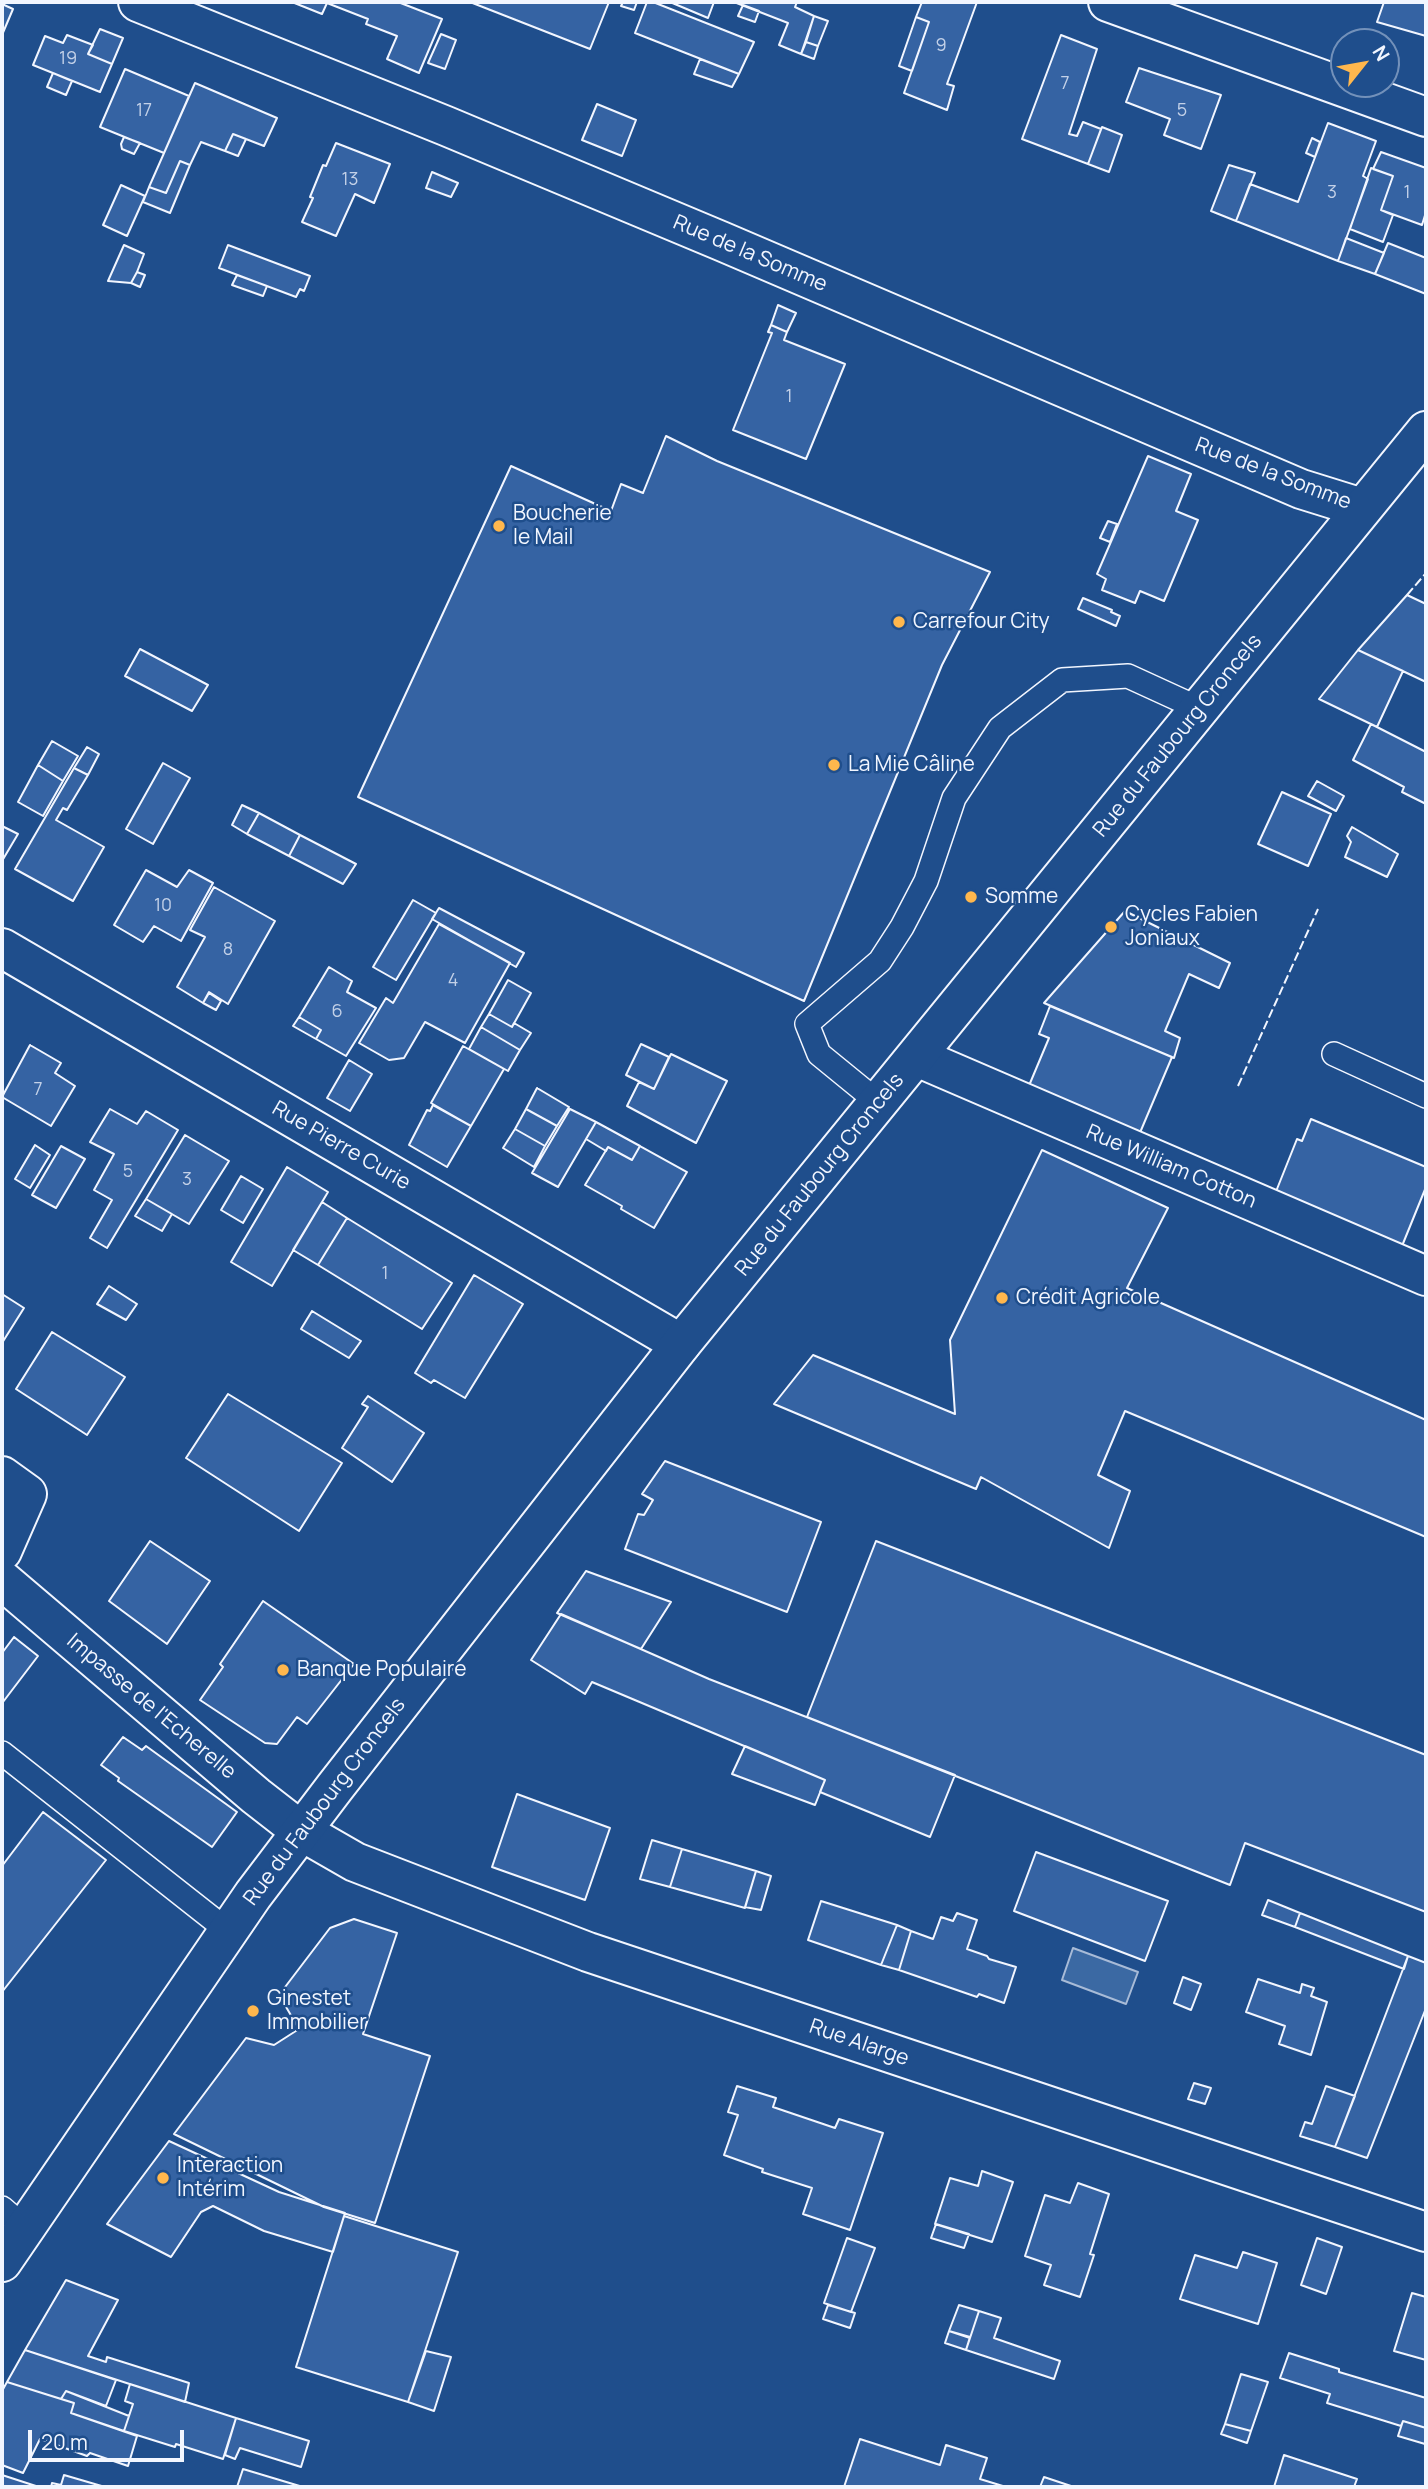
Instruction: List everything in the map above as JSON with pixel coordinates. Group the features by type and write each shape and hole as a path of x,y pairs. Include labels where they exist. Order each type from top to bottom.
{"street":[{"name":"Rue de la Somme","path":"138,2 496,146 1301,489 1362,508"},
{"path":"1108,2 1426,117"},
{"name":"Rue du Faubourg Croncels","path":"2,2262 13,2218 301,1831 681,1344 1426,431"},
{"name":"Rue Pierre Curie","path":"2,948 681,1344"},
{"name":"Rue William Cotton","path":"917,1057 1426,1276"},
{"path":"2,1476 27,1494 2,1551"},
{"name":"Impasse de l'Echerelle","path":"2,1580 256,1796 301,1831"},
{"name":"Rue Alarge","path":"301,1831 355,1862 588,1952 1426,2232"}],"lane":[{"path":"879,1103 819,1054 807,1024 880,961 902,927 926,881 954,798 1000,728 1062,680 1128,676 1200,709"},
{"path":"1334,1054 1426,1096"},
{"path":"2,1753 228,1931"}],"water":[{"path":"1073,1948 1138,1972 1126,2004 1062,1980"}],"building":[{"path":"292,2 398,2 442,19 419,73 387,59 397,36 366,24 368,19 327,3 322,14"},
{"path":"470,2 609,2 590,49"},
{"path":"623,2 637,2 634,10 621,6"},
{"path":"647,2 653,2 754,42 739,74 635,33"},
{"path":"670,2 714,2 708,18"},
{"path":"734,2 797,2 795,7 814,16 801,54 779,45 788,23"},
{"path":"922,2 977,2 947,84 954,86 947,110 904,93 929,22 916,17"},
{"path":"1384,2 1426,2 1426,36 1377,22"},
{"path":"2,4 13,9 2,35"},
{"path":"743,5 759,11 755,22 738,16"},
{"path":"814,16 828,21 818,46 806,42"},
{"path":"916,17 929,22 912,71 899,66"},
{"path":"100,29 123,38 112,64 88,54"},
{"path":"441,34 456,40 445,69 428,63"},
{"path":"67,35 93,45 88,54 112,64 100,92 33,65 45,36 63,43"},
{"path":"1061,35 1097,49 1069,134 1077,136 1083,122 1101,129 1088,164 1022,139"},
{"path":"806,42 818,46 814,59 801,54"},
{"path":"700,59 739,74 732,87 694,74"},
{"path":"1139,68 1221,95 1201,149 1164,135 1170,119 1126,102"},
{"path":"125,69 189,96 164,153 100,127"},
{"path":"53,73 72,81 66,95 47,87"},
{"path":"195,83 277,118 264,146 233,134 225,151 201,142 190,165 180,161 166,193 149,187"},
{"path":"597,104 636,120 622,156 582,140"},
{"path":"1328,123 1376,141 1363,176 1368,179 1338,261 1236,221 1250,184 1298,202"},
{"path":"1102,127 1122,135 1109,172 1088,164"},
{"path":"233,134 246,139 238,156 225,151"},
{"path":"124,137 140,143 134,154 122,149"},
{"path":"1312,138 1320,142 1315,157 1306,153"},
{"path":"336,143 390,164 374,203 355,194 336,236 302,222 323,165 326,166"},
{"path":"1381,152 1426,168 1426,212 1422,225 1381,210 1393,176 1373,169"},
{"path":"180,161 190,165 170,213 143,202 149,187 166,193"},
{"path":"1229,165 1255,173 1236,221 1211,211"},
{"path":"1371,168 1393,176 1381,210 1393,215 1383,242 1350,229"},
{"path":"432,172 458,183 451,197 426,188"},
{"path":"121,185 145,196 127,236 103,225"},
{"path":"1346,238 1384,253 1375,274 1338,261"},
{"path":"1388,243 1426,258 1426,294 1375,274"},
{"path":"124,245 144,254 137,272 131,283 108,281"},
{"path":"228,245 310,276 304,291 300,289 296,297 219,268"},
{"path":"137,272 145,275 140,287 131,283"},
{"path":"237,275 267,286 263,296 232,285"},
{"path":"778,305 796,313 787,332 771,325"},
{"path":"771,325 787,332 784,340 845,364 806,459 733,430 772,333 768,332"},
{"path":"666,436 717,461 990,572 942,665 804,1001 358,797 511,466 611,511 621,484 643,493"},
{"path":"1148,456 1191,474 1176,511 1198,520 1164,601 1140,591 1135,603 1102,590 1106,579 1097,574"},
{"path":"1108,521 1117,524 1110,542 1100,538"},
{"path":"1407,595 1426,604 1426,682 1358,650"},
{"path":"1083,598 1120,616 1116,626 1078,609"},
{"path":"140,649 208,685 192,711 125,676"},
{"path":"1358,650 1403,671 1377,727 1319,699"},
{"path":"1371,724 1426,752 1426,804 1402,792 1404,787 1353,760"},
{"path":"52,741 78,756 63,781 38,765"},
{"path":"87,747 99,754 88,775 74,768"},
{"path":"163,763 190,778 153,844 126,829"},
{"path":"38,765 63,781 43,816 18,802"},
{"path":"74,768 88,775 67,810 63,808 56,820 104,847 73,901 15,869"},
{"path":"1317,781 1344,796 1336,811 1308,796"},
{"path":"1282,792 1331,814 1308,866 1258,844"},
{"path":"242,805 259,813 247,834 232,825"},
{"path":"259,813 300,835 289,856 247,834"},
{"path":"2,826 18,834 2,861"},
{"path":"1352,827 1398,854 1387,877 1345,857 1351,842 1347,836"},
{"path":"300,835 356,864 343,884 289,856"},
{"path":"146,870 177,887 189,870 213,883 181,941 154,926 143,942 114,925"},
{"path":"214,887 275,921 228,1004 209,992 203,1003 177,987 205,937 190,930"},
{"path":"413,900 436,913 396,980 373,967"},
{"path":"439,908 524,953 516,967 432,919"},
{"path":"1125,911 1230,963 1219,988 1189,974 1165,1031 1180,1038 1174,1058 1044,1003"},
{"path":"439,924 510,963 465,1043 425,1022 404,1058 389,1060 359,1043 386,998 393,1003"},
{"path":"329,967 352,981 347,992 376,1008 346,1056 316,1039 321,1030 299,1017"},
{"path":"508,980 531,993 512,1027 489,1014"},
{"path":"209,993 221,1001 216,1010 203,1003"},
{"path":"1050,1006 1172,1057 1139,1135 1028,1088 1049,1038 1039,1034"},
{"path":"489,1014 512,1027 514,1023 531,1033 520,1050 481,1027"},
{"path":"299,1017 321,1030 316,1039 293,1026"},
{"path":"481,1027 520,1050 508,1071 469,1049"},
{"path":"641,1044 669,1057 654,1089 626,1075"},
{"path":"30,1045 61,1063 55,1073 75,1086 51,1126 2,1097"},
{"path":"463,1046 504,1069 471,1126 431,1103"},
{"path":"671,1054 727,1081 696,1143 627,1106 639,1082 654,1089"},
{"path":"349,1060 372,1074 350,1111 327,1098"},
{"path":"537,1088 569,1107 557,1126 526,1109"},
{"path":"433,1105 471,1126 447,1167 409,1145 427,1110 430,1111"},
{"path":"110,1109 137,1124 146,1111 178,1130 107,1248 90,1238 112,1200 94,1190 114,1154 90,1142"},
{"path":"526,1109 557,1126 545,1146 515,1129"},
{"path":"570,1109 596,1122 558,1187 532,1173"},
{"path":"1311,1119 1426,1167 1426,1187 1402,1246 1275,1194 1297,1139 1302,1141"},
{"path":"596,1122 640,1146 632,1160 608,1147 606,1151 586,1139"},
{"path":"515,1129 545,1146 534,1167 503,1148"},
{"path":"185,1135 229,1161 189,1224 146,1199"},
{"path":"35,1145 50,1155 30,1188 15,1179"},
{"path":"61,1146 85,1159 56,1208 32,1195"},
{"path":"640,1146 687,1172 654,1228 585,1185 608,1147 632,1160"},
{"path":"1042,1150 1168,1208 1127,1288 1426,1420 1426,1537 1125,1411 1098,1475 1130,1491 1109,1548 981,1477 976,1489 774,1404 813,1355 955,1414 950,1340"},
{"path":"287,1167 328,1192 272,1286 231,1262"},
{"path":"241,1176 263,1189 243,1223 221,1210"},
{"path":"146,1199 172,1214 162,1231 135,1216"},
{"path":"322,1202 347,1218 318,1265 293,1250"},
{"path":"347,1218 452,1283 422,1329 318,1265"},
{"path":"474,1275 523,1304 465,1398 434,1380 431,1383 415,1373"},
{"path":"109,1286 137,1304 126,1320 97,1304"},
{"path":"2,1294 24,1308 2,1343"},
{"path":"312,1311 361,1341 349,1358 301,1329"},
{"path":"52,1332 125,1377 87,1435 16,1389"},
{"path":"228,1394 342,1463 299,1531 186,1458"},
{"path":"368,1396 424,1433 392,1482 342,1448 368,1407 362,1404"},
{"path":"665,1461 821,1522 787,1612 625,1549 638,1514 644,1515 653,1500 642,1494"},
{"path":"150,1541 210,1581 167,1644 109,1601"},
{"path":"876,1541 1426,1755 1426,1912 1245,1843 1230,1885 807,1717"},
{"path":"586,1571 671,1602 641,1649 557,1613"},
{"path":"263,1601 354,1664 307,1724 297,1717 277,1744 265,1743 200,1700 223,1667 220,1664"},
{"path":"561,1614 709,1679 955,1775 930,1837 820,1792 825,1780 592,1682 585,1694 531,1660"},
{"path":"14,1637 38,1656 3,1702 2,1653"},
{"path":"123,1737 142,1750 146,1746 237,1812 212,1847 118,1781 119,1778 101,1765"},
{"path":"745,1746 825,1780 815,1805 732,1774"},
{"path":"517,1794 610,1828 585,1900 492,1867"},
{"path":"43,1812 106,1860 2,1992 2,1866"},
{"path":"652,1840 682,1849 670,1887 640,1879"},
{"path":"682,1849 756,1871 745,1908 670,1887"},
{"path":"1036,1852 1168,1901 1145,1961 1014,1911"},
{"path":"756,1871 771,1876 761,1910 745,1907"},
{"path":"1268,1900 1300,1913 1295,1927 1262,1915"},
{"path":"821,1901 897,1925 881,1965 808,1940"},
{"path":"957,1913 977,1920 967,1949 1016,1967 1004,2003 979,1994 977,1997 899,1970 911,1931 933,1939 941,1917 953,1921"},
{"path":"1300,1913 1408,1956 1404,1969 1295,1927"},
{"path":"354,1919 397,1933 363,2034 430,2056 375,2223 324,2207 174,2134 246,2038 274,2045 299,2029 279,1995 330,1928"},
{"path":"897,1925 911,1931 899,1970 881,1965"},
{"path":"1408,1956 1426,1963 1426,2008 1367,2158 1335,2147"},
{"path":"1183,1977 1201,1984 1191,2010 1174,2003"},
{"path":"1258,1979 1300,1993 1302,1984 1314,1988 1311,1996 1327,2002 1311,2055 1279,2044 1285,2026 1246,2012"},
{"path":"1194,2083 1211,2088 1205,2104 1188,2099"},
{"path":"737,2086 776,2098 773,2107 835,2128 839,2119 883,2133 850,2230 803,2214 812,2188 762,2172 763,2169 724,2155 738,2115 728,2112"},
{"path":"1326,2086 1355,2096 1335,2147 1300,2136 1305,2122 1312,2124"},
{"path":"169,2141 279,2192 345,2213 333,2252 264,2231 213,2206 201,2212 171,2257 107,2224"},
{"path":"982,2171 1013,2182 992,2242 935,2224 950,2178 978,2186"},
{"path":"1078,2183 1109,2194 1080,2297 1044,2285 1051,2265 1025,2256 1045,2195 1070,2203"},
{"path":"344,2216 458,2252 408,2402 296,2367"},
{"path":"936,2224 969,2234 964,2248 931,2238"},
{"path":"847,2238 875,2248 851,2312 824,2303"},
{"path":"1317,2238 1342,2247 1326,2294 1301,2285"},
{"path":"1243,2252 1277,2263 1258,2324 1180,2299 1195,2255 1237,2268"},
{"path":"66,2280 118,2300 88,2356 106,2362 107,2357 189,2383 185,2402 25,2350"},
{"path":"1412,2293 1426,2297 1426,2360 1394,2351"},
{"path":"828,2305 855,2313 850,2328 823,2319"},
{"path":"959,2305 979,2311 970,2338 949,2331"},
{"path":"979,2311 1001,2318 994,2338 1060,2361 1054,2379 966,2350"},
{"path":"949,2331 970,2337 966,2350 945,2343"},
{"path":"25,2350 116,2380 106,2406 66,2391 61,2399 7,2382"},
{"path":"426,2351 451,2357 434,2411 408,2402"},
{"path":"1289,2353 1339,2369 1339,2372 1426,2398 1426,2428 1403,2421 1401,2426 1327,2403 1330,2394 1280,2378"},
{"path":"1241,2374 1268,2382 1251,2431 1225,2424"},
{"path":"7,2382 74,2403 71,2413 137,2436 128,2466 90,2453 87,2456 40,2439 23,2473 2,2465 2,2391"},
{"path":"130,2384 236,2418 223,2459 124,2431 133,2404 125,2401"},
{"path":"66,2391 129,2416 124,2431 71,2413 74,2403 61,2399"},
{"path":"236,2418 309,2441 301,2467 240,2448 235,2459 225,2455"},
{"path":"1403,2421 1426,2428 1425,2444 1398,2436"},
{"path":"1225,2424 1251,2431 1247,2443 1221,2434"},
{"path":"860,2439 940,2465 946,2445 987,2458 980,2479 1006,2487 844,2487"},
{"path":"1284,2455 1357,2479 1354,2487 1274,2487"},
{"path":"243,2469 303,2487 237,2487"},
{"path":"2,2475 39,2487 2,2487"},
{"path":"64,2475 105,2487 51,2487 52,2483 61,2485"},
{"path":"1044,2477 1074,2487 1040,2487"}],"fence":[{"path":"1407,595 1426,573"},
{"path":"1238,1086 1318,909"}],"place":[{"name":"Boucherie le Mail","path":"499,526"},
{"name":"Carrefour City","path":"899,622"},
{"name":"La Mie Câline","path":"834,765"},
{"name":"Somme","path":"971,897"},
{"name":"Cycles Fabien Joniaux","path":"1111,927"},
{"name":"Crédit Agricole","path":"1002,1298"},
{"name":"Banque Populaire","path":"283,1670"},
{"name":"Ginestet Immobilier","path":"253,2011"},
{"name":"Interaction Intérim","path":"163,2178"}]}
